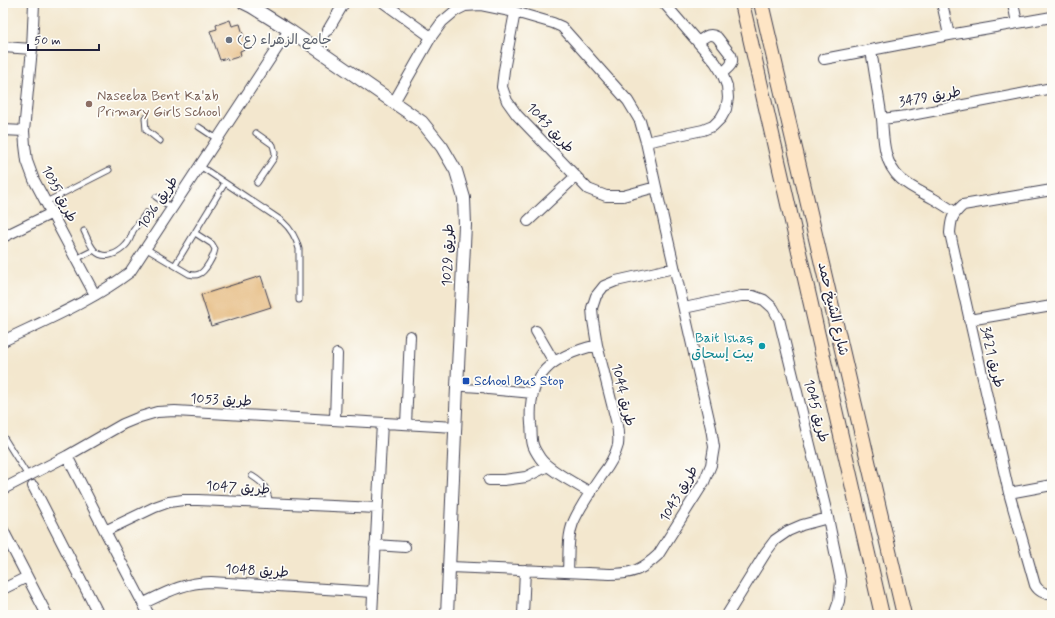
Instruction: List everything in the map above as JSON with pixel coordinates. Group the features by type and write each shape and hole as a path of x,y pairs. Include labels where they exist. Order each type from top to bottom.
{"main road":[{"name":"شارع الشيخ حمد","path":"742,3 882,615"},
{"name":"شارع الشيخ حمد","path":"761,3 904,615"}],"street":[{"name":"طريق 1035","path":"34,3 32,49 24,131 27,161 34,180 95,295"},
{"name":"طريق 1029","path":"244,3 316,48 422,122 442,146 456,171 464,198 465,225 447,615"},
{"path":"316,48 344,3"},
{"path":"384,3 431,37"},
{"path":"646,142 703,130 713,126 721,118 726,109 728,98 727,86 722,73 715,62 664,3"},
{"path":"942,3 949,35"},
{"path":"1013,3 1017,23"},
{"name":"طريق 1043","path":"394,102 431,37 442,22 455,11 465,6 481,5 515,12 553,22 562,27 628,101 640,121 712,428 714,446 711,465 704,482 658,555 637,571 624,574 450,567"},
{"name":"طريق 1043","path":"515,12 502,87 507,101 517,115 588,189 606,196 623,196 656,187"},
{"path":"824,59 1052,16"},
{"name":"طريق 1036","path":"3,341 95,295 130,272 171,207 200,166 289,30"},
{"path":"698,42 709,35 715,35 731,55 732,64 722,73"},
{"path":"3,47 32,49"},
{"name":"طريق 3479","path":"871,50 882,119 906,116 1052,88"},
{"path":"882,119 886,153 889,164 897,176 904,182 955,212 963,205 1052,190"},
{"path":"3,130 24,131"},
{"path":"528,221 576,176"},
{"name":"طريق 3421","path":"955,212 950,220 950,233 1009,492 1037,590 1052,595"},
{"path":"3,237 52,213"},
{"name":"طريق 1044","path":"568,572 569,541 577,515 614,456 618,445 616,420 597,345 593,320 592,308 596,296 604,286 616,281 674,268"},
{"name":"طريق 1045","path":"684,308 741,296 753,296 764,300 773,308 778,319 828,518 841,581 839,600 834,615"},
{"path":"969,320 1052,306"},
{"path":"536,331 554,362"},
{"path":"406,424 410,336"},
{"path":"591,493 548,466 541,459 533,445 530,413 533,393 540,376 554,362 565,355 597,345"},
{"path":"335,420 337,354"},
{"path":"457,387 533,393"},
{"name":"طريق 1053","path":"3,489 67,456 123,424 157,412 175,411 455,427"},
{"path":"372,615 382,423"},
{"path":"67,456 104,531 150,615"},
{"path":"489,480 504,480 526,477 548,466"},
{"path":"1009,492 1052,485"},
{"path":"33,486 99,615"},
{"name":"طريق 1047","path":"104,531 155,507 169,502 183,500 377,508"},
{"path":"727,615 775,540 802,524 828,518"},
{"path":"3,530 47,615"},
{"path":"375,545 405,546"},
{"path":"523,615 525,570"},
{"path":"3,589 27,577"},
{"name":"طريق 1048","path":"144,603 170,590 197,583 211,582 373,592"}],"lane":[{"path":"145,118 146,130 160,140"},
{"path":"199,127 217,139"},
{"path":"256,133 273,145 275,153 274,158 257,183"},
{"path":"200,166 282,221 291,230 297,242 298,249 299,300"},
{"path":"46,202 109,170"},
{"path":"175,266 225,183"},
{"path":"156,197 171,207"},
{"path":"84,231 94,250 104,255 110,255 122,250 127,245 146,213"},
{"path":"145,248 189,274 201,274 213,256 215,249 212,244 195,233"},
{"path":"76,259 94,250"},
{"path":"3,436 28,476"},
{"path":"252,476 265,486 268,491 270,504"}],"building":[{"name":"جامع الزهراء (ع)","path":"230,20 232,26 240,24 247,48 240,51 241,56 228,60 227,58 220,60 210,31 217,29 216,25"},
{"path":"261,276 271,307 211,326 201,295"}],"place":[{"name":"جامع الزهراء (ع)","path":"229,40"},
{"name":"Naseeba Bent Ka'ab Primary Girls School","path":"89,104"},
{"name":"Bait Ishaq بيت إسحاق","path":"762,346"},
{"name":"School Bus Stop","path":"466,381"}]}
